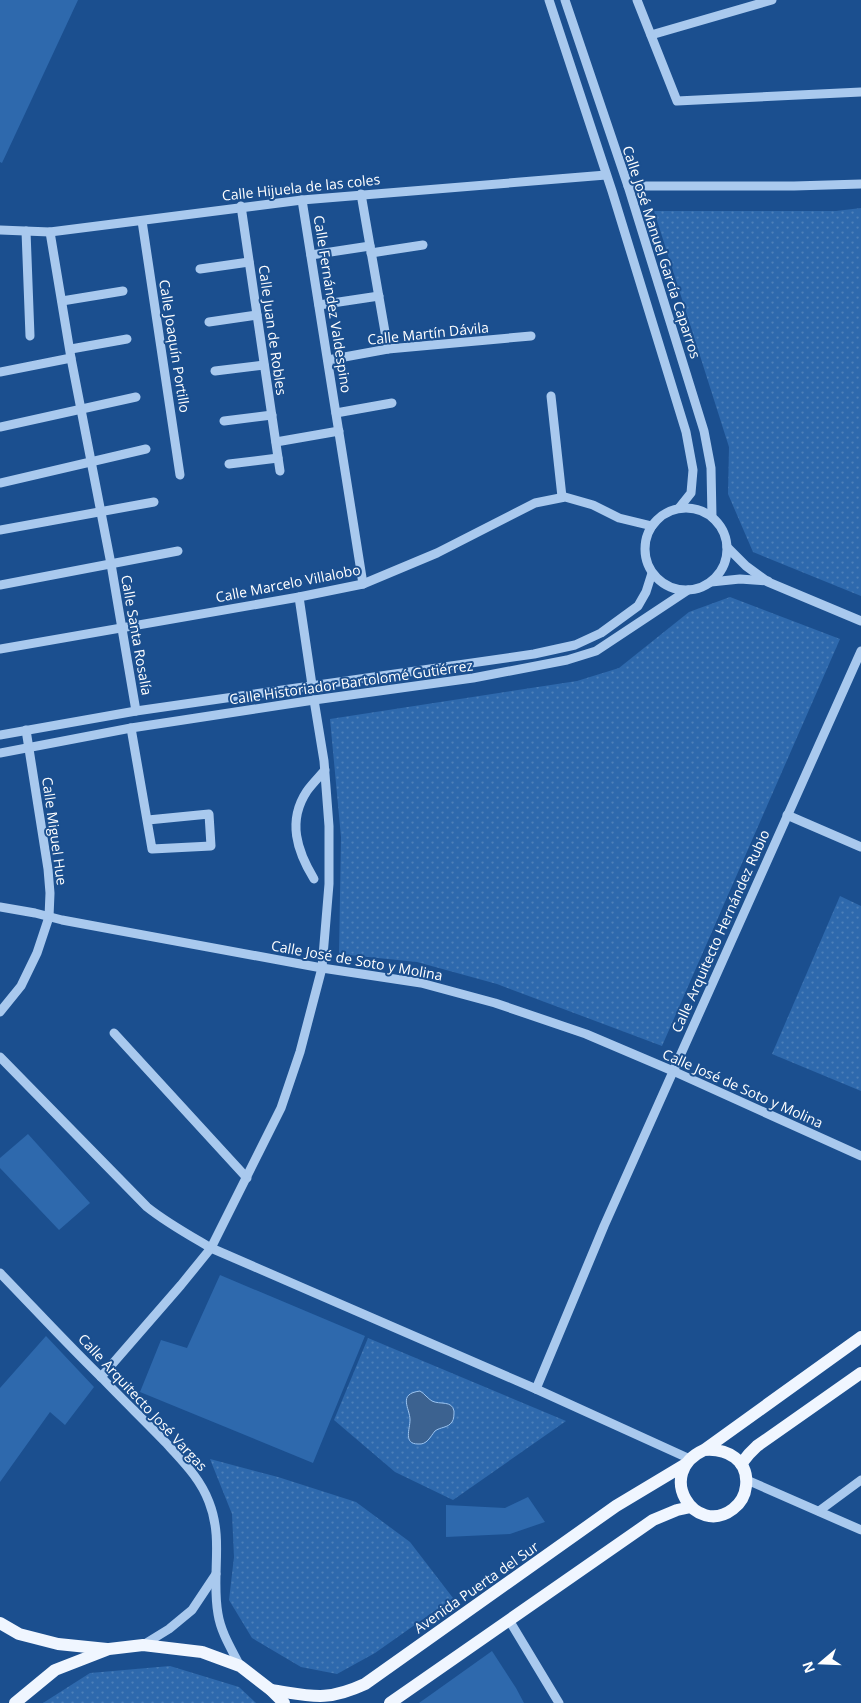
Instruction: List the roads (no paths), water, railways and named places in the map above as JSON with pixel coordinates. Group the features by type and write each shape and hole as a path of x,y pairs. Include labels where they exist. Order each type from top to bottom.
{"main road":[{"name":"Avenida Puerta del Sur","path":"271,1690 316,1697 329,1697 365,1684 616,1506 704,1450 861,1337"},
{"path":"741,1464 757,1446 861,1373"},
{"path":"688,1461 680,1482 685,1500 698,1513 707,1516 728,1513 739,1505 745,1493 747,1480 741,1464 735,1457 725,1451 715,1449 704,1450"},
{"path":"390,1703 653,1520 677,1510 691,1507"},
{"path":"0,1622 18,1634 58,1644 109,1649 143,1645 202,1652 240,1666 271,1690 284,1703"},
{"path":"15,1703 54,1670 109,1649"}],"street":[{"name":"Calle José Manuel García Caparros","path":"549,0 612,190 686,432 693,470 690,492 680,508"},
{"name":"Calle José Manuel García Caparros","path":"565,0 628,186 704,431 711,468 712,518"},
{"path":"637,0 676,101 861,92"},
{"path":"651,35 772,0"},
{"name":"Calle Hijuela de las coles","path":"0,230 50,232 142,221 241,206 361,194 606,175"},
{"path":"628,186 861,184"},
{"path":"361,194 388,350"},
{"name":"Calle Fernández Valdespino","path":"302,200 363,584"},
{"name":"Calle Juan de Robles","path":"241,206 280,471"},
{"name":"Calle Joaquín Portillo","path":"142,221 180,475"},
{"path":"26,231 30,336"},
{"name":"Calle Santa Rosalía","path":"50,232 136,711"},
{"path":"311,255 423,245"},
{"path":"200,269 249,262"},
{"path":"62,301 123,291"},
{"path":"319,305 378,296"},
{"path":"209,322 257,315"},
{"name":"Calle Martín Dávila","path":"328,360 388,350 531,336"},
{"path":"0,372 127,339"},
{"path":"215,371 264,365"},
{"path":"551,396 562,497"},
{"path":"0,427 136,397"},
{"name":"Calle Fernández Valdespino","path":"336,413 392,403"},
{"path":"224,421 272,415"},
{"path":"276,442 339,431"},
{"path":"0,482 146,449"},
{"path":"229,464 278,458"},
{"name":"Calle Marcelo Villalobo","path":"0,649 299,597 363,584 437,552 535,503 562,497 593,506 619,518 652,526"},
{"path":"0,530 154,502"},
{"path":"688,590 675,589 662,583 652,573 644,550 646,538 652,526 664,514 680,508 702,511 712,518 722,531 727,547 725,560 720,572 711,582"},
{"path":"727,547 746,566 768,582 861,621"},
{"path":"0,585 178,551"},
{"name":"Calle Historiador Bartolomé Gutiérrez","path":"0,734 136,711 534,654 575,645 601,633 638,606 646,592 652,573"},
{"name":"Calle Historiador Bartolomé Gutiérrez","path":"0,753 132,728 485,676 567,660 596,651 688,590 700,588 711,582 740,579 768,582"},
{"path":"299,597 312,685"},
{"name":"Calle Arquitecto Hernández Rubio","path":"536,1389 604,1226 861,651"},
{"path":"101,1377 182,1285 211,1248 282,1108 300,1052 322,968 329,884 329,826 324,770 314,700"},
{"path":"132,728 152,849 211,846 209,814 148,820"},
{"name":"Calle Miguel Hue","path":"0,1012 21,986 37,953 49,917 48,868 26,730"},
{"path":"314,879 304,862 296,842 296,826 299,809 306,792 324,770"},
{"path":"787,815 861,847"},
{"name":"Calle José de Soto y Molina","path":"0,907 322,968 421,983 495,1003 586,1034 861,1156"},
{"path":"114,1034 247,1178"},
{"path":"0,1057 146,1207 172,1226 211,1248 536,1389 688,1461"},
{"name":"Calle Arquitecto José Vargas","path":"0,1273 192,1471 202,1485 216,1522 218,1544 216,1574 218,1615 224,1635 240,1666"},
{"path":"747,1480 861,1530"},
{"path":"818,1511 861,1480"},
{"name":"Calle Arquitecto José Vargas","path":"143,1645 169,1629 192,1610 216,1574"},
{"path":"509,1620 559,1703"}]}
